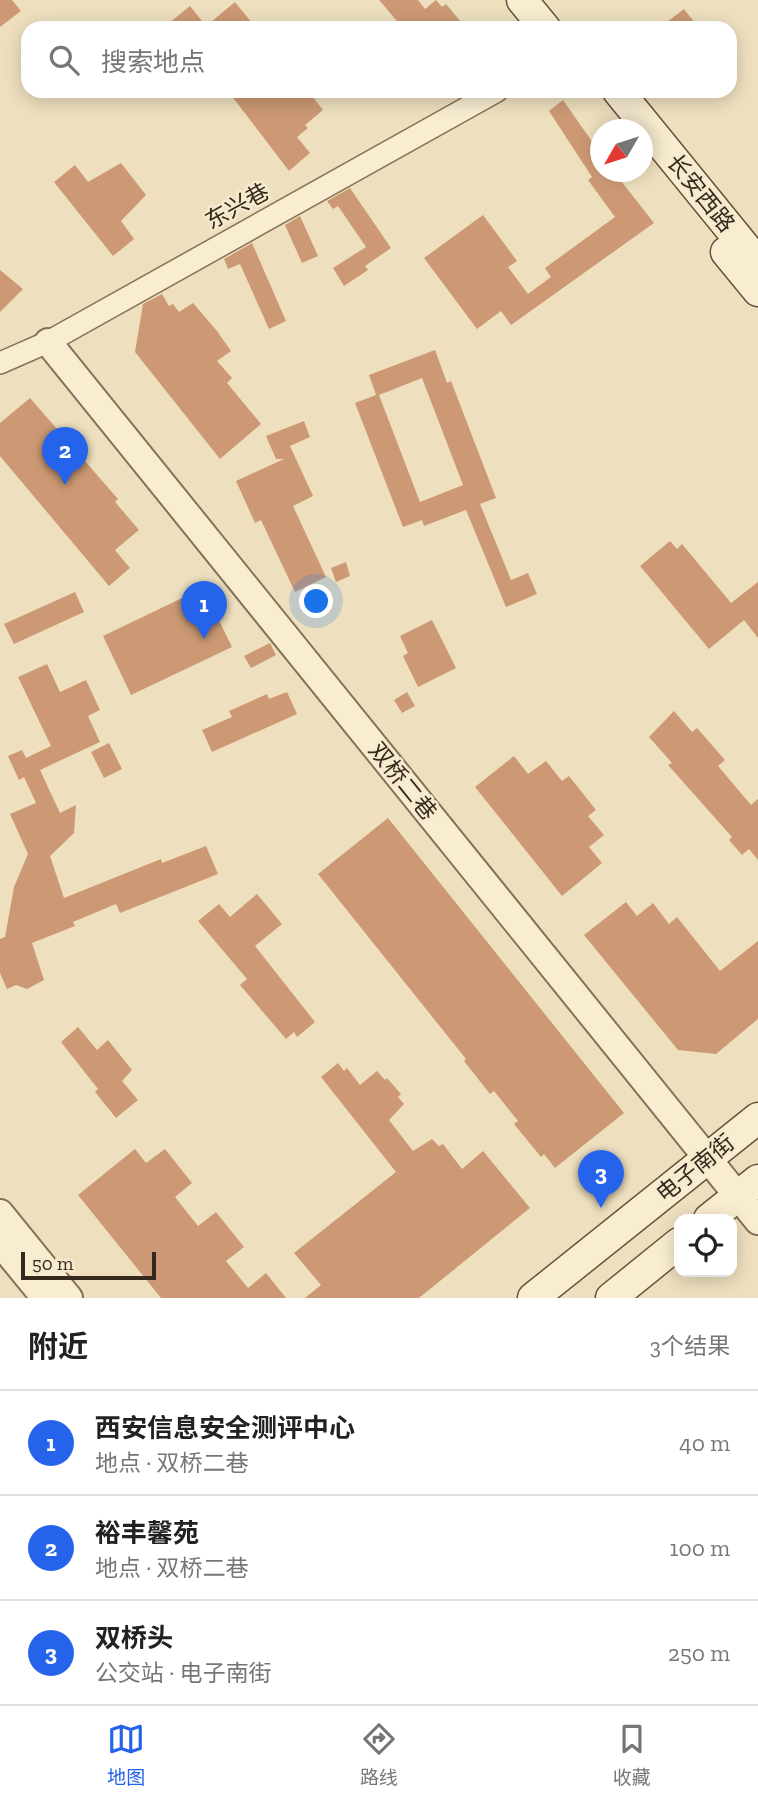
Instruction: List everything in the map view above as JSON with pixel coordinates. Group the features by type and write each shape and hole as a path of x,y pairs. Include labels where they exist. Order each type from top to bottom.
{"main road":[{"path":"522,0 539,21"},
{"path":"545,0 562,21"},
{"path":"602,98 618,119"},
{"name":"长安西路","path":"624,98 758,263"},
{"name":"长安西路","path":"653,162 758,291"},
{"name":"电子南街","path":"534,1298 758,1118"},
{"path":"715,1214 748,1188"},
{"path":"611,1298 674,1247"}],"street":[{"name":"东兴巷","path":"0,363 48,342 484,98"},
{"name":"双桥二巷","path":"48,342 707,1158 748,1188 758,1221"},
{"path":"0,1213 69,1298"},
{"path":"0,1243 45,1298"}],"building":[{"path":"0,0 12,0 21,11 0,27"},
{"path":"379,0 418,0 425,9 436,0 442,7 446,4 460,21 397,21"},
{"path":"235,2 250,21 212,21"},
{"path":"190,6 202,21 172,21"},
{"path":"684,9 693,21 668,21"},
{"path":"233,98 314,98 323,110 305,125 308,128 297,137 310,153 289,171"},
{"path":"563,100 590,139 590,174 549,111"},
{"path":"121,163 146,195 121,221 134,239 113,256 54,182 75,165 88,182"},
{"path":"588,180 622,182 654,223 511,325 501,311 477,329 424,258 483,215 517,261 508,267 528,294 551,277 545,268 615,217"},
{"path":"350,188 391,248 365,266 368,270 344,286 333,268 366,247 338,206 333,209 327,201"},
{"path":"300,216 318,256 302,263 285,225"},
{"path":"252,243 286,321 269,329 240,264 228,269 224,259"},
{"path":"0,270 23,289 0,312"},
{"path":"162,294 169,306 173,304 179,312 193,303 217,331 231,351 217,361 232,378 227,383 261,424 220,459 135,352 143,304"},
{"path":"435,350 447,383 451,381 496,498 480,504 511,580 528,573 537,594 506,607 466,510 424,526 422,520 403,527 355,403 376,395 369,375","holes":["422,378 463,485 420,502 379,395"]},
{"path":"30,398 118,499 115,502 139,530 115,550 130,568 109,586 0,456 0,423"},
{"path":"304,421 310,437 290,446 313,496 293,506 326,577 295,592 261,520 255,523 236,481 284,459 276,459 266,436"},
{"path":"670,541 677,549 682,544 731,603 758,582 758,638 744,620 709,649 640,566"},
{"path":"346,562 350,576 336,582 331,568"},
{"path":"203,588 232,647 131,695 103,636"},
{"path":"75,592 84,612 14,644 4,624"},
{"path":"432,620 456,668 418,687 403,656 408,653 400,636"},
{"path":"270,643 276,655 251,668 244,656"},
{"path":"47,664 60,692 86,680 100,710 88,716 100,742 40,770 60,813 76,805 74,833 50,856 64,898 161,859 162,863 206,846 218,874 120,913 116,904 73,922 75,926 32,943 44,980 27,989 16,985 7,989 0,973 0,939 5,937 14,887 28,854 10,814 36,803 24,777 19,780 8,756 22,750 26,758 51,746 18,677"},
{"path":"287,692 297,714 212,752 202,730 232,717 229,711 267,694 269,699"},
{"path":"407,692 415,706 402,713 394,700"},
{"path":"674,711 692,732 697,728 725,760 718,766 751,805 758,799 758,860 749,849 742,855 729,840 732,837 668,765 672,763 649,737"},
{"path":"109,743 122,769 104,778 91,752"},
{"path":"514,756 528,774 546,761 562,781 569,776 596,810 588,816 604,835 589,847 602,863 562,896 475,787"},
{"path":"388,818 624,1113 555,1168 544,1154 541,1157 514,1124 518,1121 494,1091 490,1094 464,1061 466,1059 318,874"},
{"path":"257,894 282,924 255,946 315,1022 297,1037 294,1032 286,1039 240,985 247,979 198,921 219,904 230,917"},
{"path":"626,902 637,916 653,903 669,924 677,917 720,971 758,941 758,1019 716,1054 678,1050 584,935"},
{"path":"78,1027 97,1050 108,1040 132,1070 122,1081 138,1100 116,1118 95,1092 98,1089 61,1042"},
{"path":"338,1063 344,1071 347,1068 360,1085 377,1071 401,1094 398,1097 404,1104 389,1120 413,1151 432,1139 439,1146 443,1144 462,1169 483,1151 530,1208 419,1298 305,1298 321,1285 294,1253 396,1172 321,1077"},
{"path":"135,1149 146,1163 165,1149 192,1183 175,1197 198,1226 216,1212 244,1247 226,1261 248,1288 266,1273 286,1298 161,1298 78,1195"}],"place":[{"name":"裕丰馨苑","path":"65,485"},
{"name":"西安信息安全测评中心","path":"204,639"},
{"name":"双桥头","path":"601,1208"}]}
